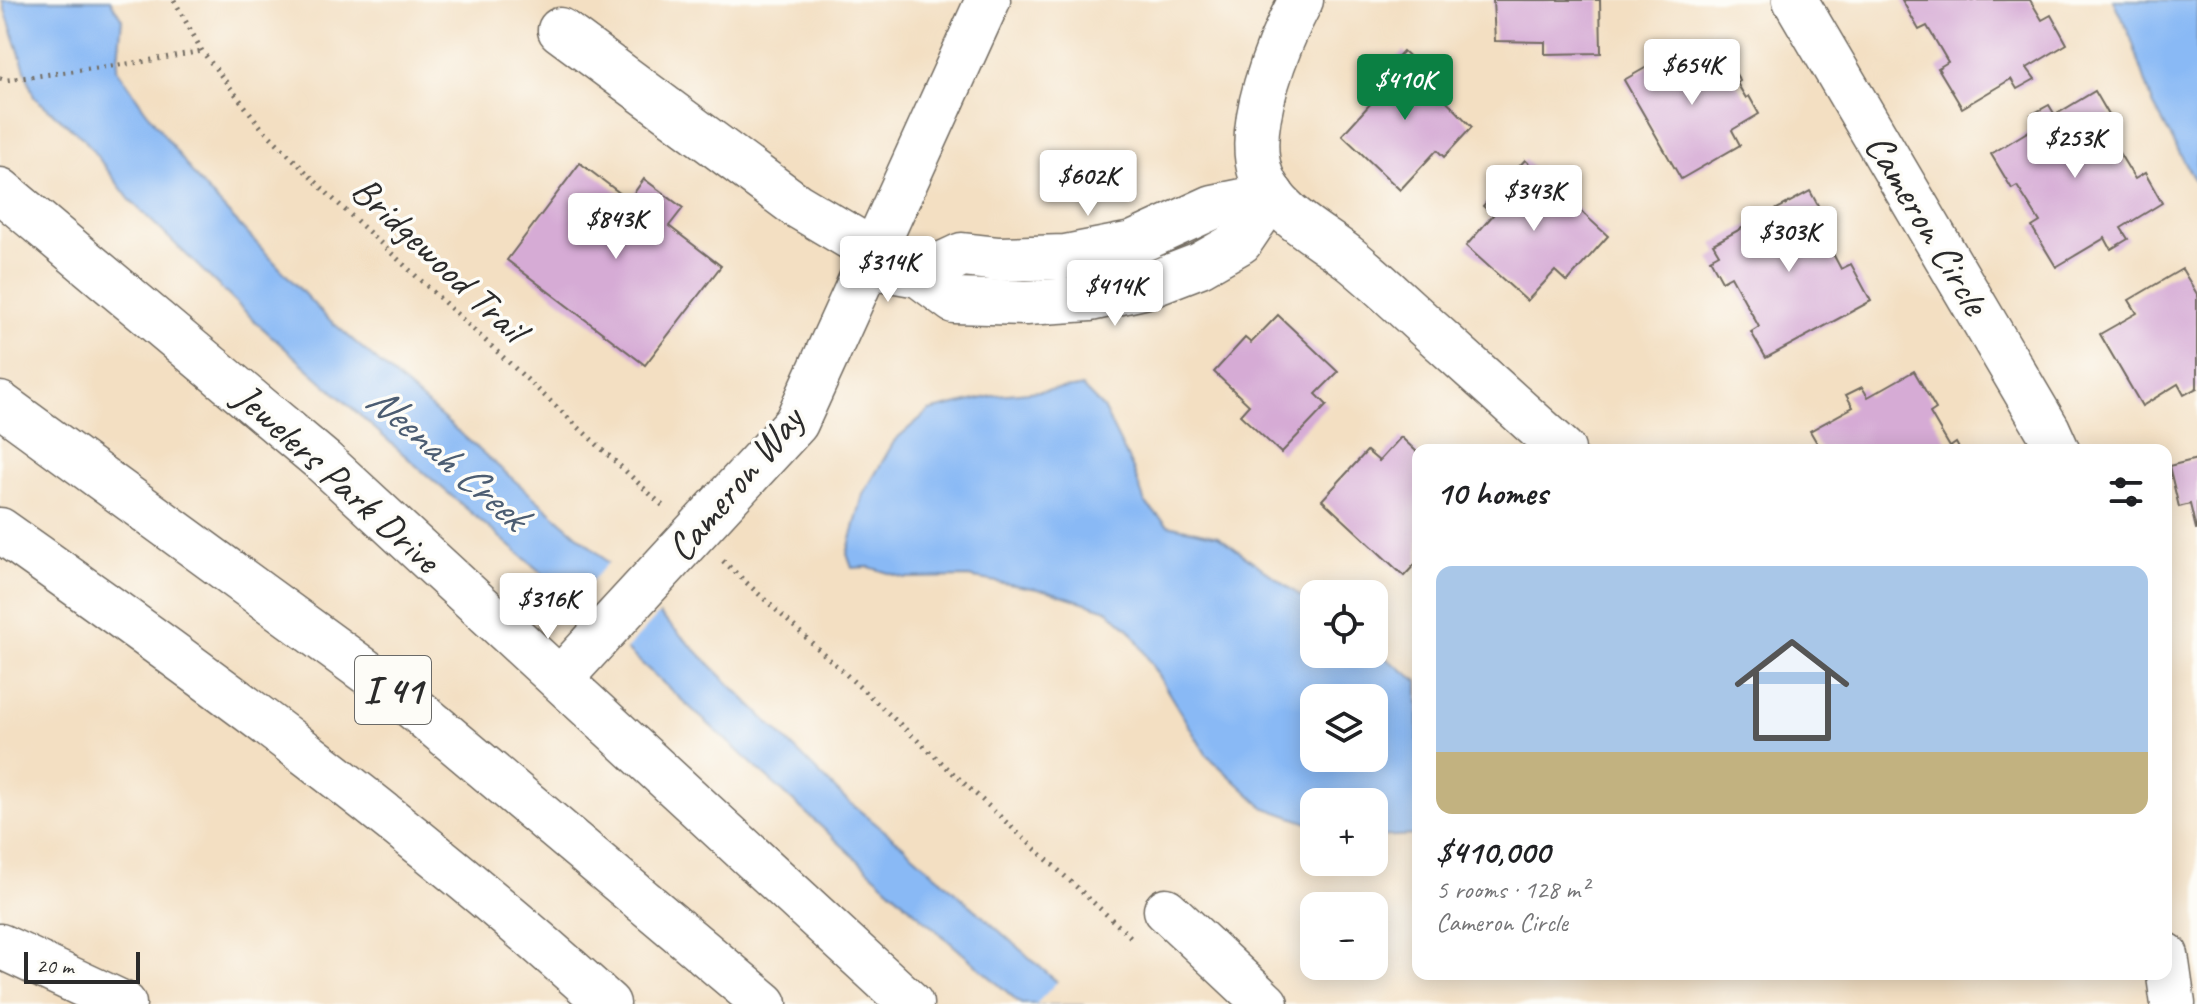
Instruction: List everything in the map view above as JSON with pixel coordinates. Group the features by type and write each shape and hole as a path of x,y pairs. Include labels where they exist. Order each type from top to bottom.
{"main road":[{"name":"Cameron Way","path":"574,663 796,423 988,0"},
{"path":"1301,0 1272,68 1259,116 1257,158 1262,177 1272,195 1288,213 1349,258 1556,444"},
{"name":"Cameron Circle","path":"1795,0 2054,444"},
{"path":"560,30 872,259 919,275 954,301 1026,303 1090,299 1143,287 1200,265 1240,242 1272,195"},
{"name":"Jewelers Park Drive","path":"0,190 323,461 574,663 911,1004"},
{"name":"I 41","path":"0,404 401,697 765,1004"},
{"name":"I 41","path":"0,530 332,773 541,943 608,1004"},
{"path":"1166,910 1266,1004"},
{"path":"0,946 124,1004"},
{"path":"2170,980 2173,1004"}],"path":[{"name":"Bridgewood Trail","path":"174,0 202,51 261,127 301,168 1136,942"},
{"path":"4,79 202,51"}],"water":[{"name":"Neenah Creek","path":"2,0 110,0 122,19 117,69 200,183 324,315 598,553 844,798 901,844 1082,1004 1021,1004 914,911 551,581 258,324 130,200 84,139 34,97"},
{"path":"2113,0 2197,0 2197,185 2153,104 2131,38"},
{"path":"1082,387 1103,408 1133,469 1145,503 1168,525 1218,536 1300,596 1300,668 1388,668 1388,660 1412,677 1412,835 1388,836 1388,788 1300,788 1300,820 1263,807 1206,754 1131,631 1107,610 1049,591 968,577 905,578 869,567 852,568 847,554 863,495 895,440 929,411 997,395"}],"pier":[{"path":"611,560 662,611 623,653 570,604"},
{"path":"1059,980 1084,1001 1086,1004 1036,1004"}],"building":[{"path":"1493,0 1600,0 1601,53 1545,54 1545,42 1495,41"},
{"path":"1902,0 2030,0 2042,20 2051,15 2067,44 2027,68 2035,79 2017,89 2011,79 1962,108 1938,68 1948,62 1927,26 1919,30"},
{"path":"1682,47 1692,65 1721,49 1740,81 1737,83 1759,114 1732,130 1740,145 1681,179 1624,80"},
{"path":"1403,51 1443,88 1439,93 1472,127 1444,157 1437,150 1400,190 1342,135 1372,102 1363,94"},
{"path":"2095,91 2113,122 2104,128 2135,179 2145,173 2162,203 2121,228 2128,239 2111,249 2105,238 2056,267 2032,227 2040,222 2017,186 2012,189 1991,154 2037,126 2031,115 2049,105 2055,115"},
{"path":"1525,160 1608,236 1567,282 1555,271 1527,301 1466,246 1493,215 1483,206"},
{"path":"580,163 629,200 644,179 683,208 669,226 721,266 645,365 507,260"},
{"path":"1810,191 1830,227 1821,231 1841,269 1851,264 1871,301 1766,358 1751,332 1759,327 1731,276 1722,281 1710,259 1719,254 1713,244"},
{"path":"2182,269 2197,294 2197,388 2184,395 2178,384 2142,406 2100,334 2137,313 2129,300"},
{"path":"1278,315 1338,372 1316,394 1327,405 1281,453 1240,415 1249,405 1214,372 1245,338 1251,343"},
{"path":"1914,371 1936,409 1930,413 1948,444 1818,444 1810,431 1853,407 1846,395 1862,387 1868,397"},
{"path":"1401,437 1412,447 1412,567 1404,576 1322,500 1367,451 1379,461"},
{"path":"2197,459 2197,529 2190,504 2179,507 2172,465"}]}
